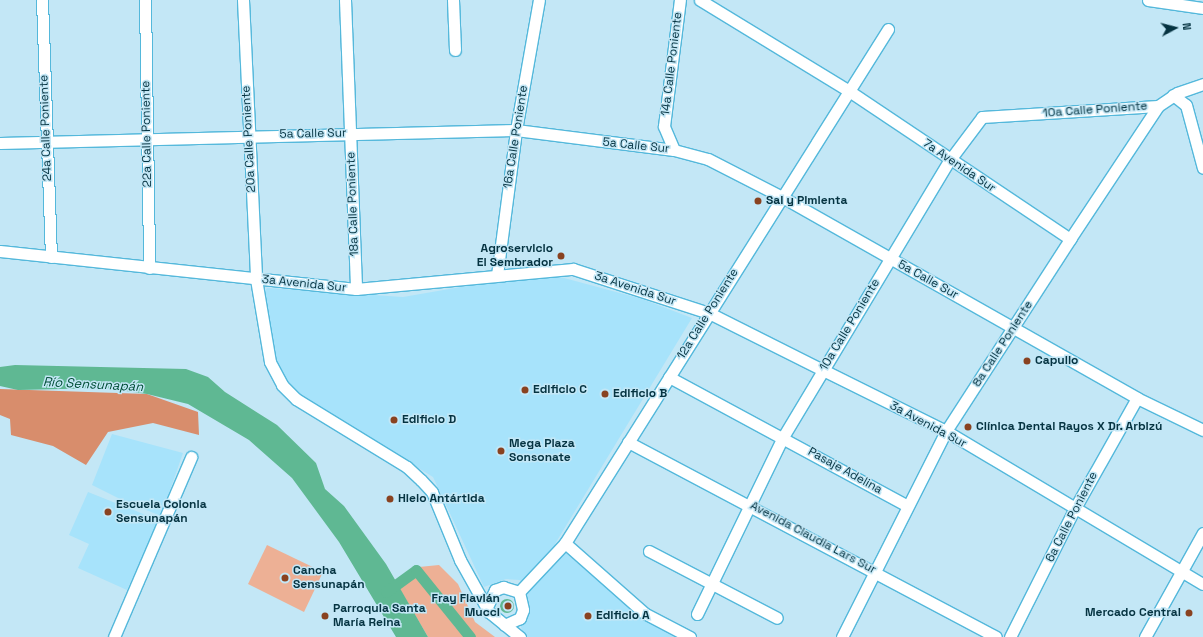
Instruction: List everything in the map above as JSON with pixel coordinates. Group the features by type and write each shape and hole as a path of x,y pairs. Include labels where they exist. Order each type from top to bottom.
{"street":[{"name":"24a Calle Poniente","path":"42,0 51,257"},
{"name":"22a Calle Poniente","path":"145,0 149,268"},
{"name":"20a Calle Poniente","path":"243,0 256,279 270,362 282,385 303,403 407,467 432,492 460,560 486,607"},
{"name":"18a Calle Poniente","path":"345,0 356,289"},
{"path":"453,0 456,50"},
{"name":"16a Calle Poniente","path":"497,275 516,130 539,0"},
{"name":"14a Calle Poniente","path":"674,150 664,126 680,0"},
{"name":"7a Avenida Sur","path":"700,0 849,91 949,161 1070,239"},
{"path":"1148,0 1203,8"},
{"name":"12a Calle Poniente","path":"518,592 565,544 888,29"},
{"name":"8a Calle Poniente","path":"842,637 875,572 906,504 946,431 1070,239 1158,106 1173,95 1203,84"},
{"path":"1173,95 1186,105 1203,168"},
{"name":"10a Calle Poniente","path":"697,614 752,506 783,437 889,258 949,161 982,117 1158,106"},
{"name":"5a Calle Sur","path":"0,143 146,142 249,136 516,130 674,150 708,159 782,197 1137,398 1203,430"},
{"name":"3a Avenida Sur","path":"0,251 356,289 470,281 497,275 573,269 709,313 946,431 1203,584"},
{"name":"Pasaje Adelina","path":"669,377 906,504"},
{"name":"6a Calle Poniente","path":"1010,637 1075,508 1137,398"},
{"name":"Avenida Claudia Lars Sur","path":"628,442 752,506 996,637"},
{"path":"114,637 192,457"},
{"path":"1145,637 1181,570 1203,534"},
{"path":"565,544 644,614 690,637"},
{"path":"649,551 711,586 777,618"},
{"path":"504,625 520,618 523,610 518,592 503,587 494,590 486,607 504,625 520,637"}],"shaded area":[{"name":"Mega Plaza Sonsonate","path":"553,275 642,299 692,318 555,544 627,605 675,637 525,637 520,625 528,604 520,580 506,579 484,587 433,477 299,395 285,383 273,359 264,292 267,288 403,297 513,278"},
{"path":"0,389 147,394 198,412 199,435 153,423 108,432 86,465 53,446 11,435 10,419 0,415"},
{"name":"Escuela Colonia Sensunapán","path":"112,434 183,453 161,516 129,503 127,507 159,521 127,590 78,568 89,544 69,535 88,492 123,506 126,502 92,485"},
{"name":"Cancha Sensunapán","path":"267,545 323,572 304,612 248,584"},
{"path":"439,565 458,584 475,622 495,637 470,637 458,626 419,567"},
{"path":"415,574 456,628 467,637 428,637 398,586"}],"water":[{"name":"Río Sensunapán","path":"15,365 186,369 208,377 225,392 277,425 316,463 325,489 344,506 386,564 428,637 396,637 339,542 292,478 249,440 188,404 147,394 105,388 18,390 0,386 0,367"},
{"path":"504,599 510,599 514,603 514,609 510,613 504,613 500,609 500,603"}],"waterway":[{"path":"386,592 416,570 470,637"}],"place":[{"name":"Sal y Pimienta","path":"758,201"},
{"name":"Agroservicio El Sembrador","path":"561,256"},
{"name":"Capullo","path":"1027,361"},
{"name":"Edificio C","path":"525,390"},
{"name":"Edificio B","path":"605,394"},
{"name":"Edificio D","path":"394,420"},
{"name":"Clínica Dental Rayos X Dr. Arbizú","path":"968,427"},
{"name":"Mega Plaza Sonsonate","path":"501,451"},
{"name":"Hielo Antártida","path":"390,499"},
{"name":"Escuela Colonia Sensunapán","path":"108,512"},
{"name":"Cancha Sensunapán","path":"285,578"},
{"name":"Fray Flavián Mucci","path":"508,606"},
{"name":"Mercado Central","path":"1189,613"},
{"name":"Parroquia Santa María Reina","path":"325,616"},
{"name":"Edificio A","path":"588,616"}]}
